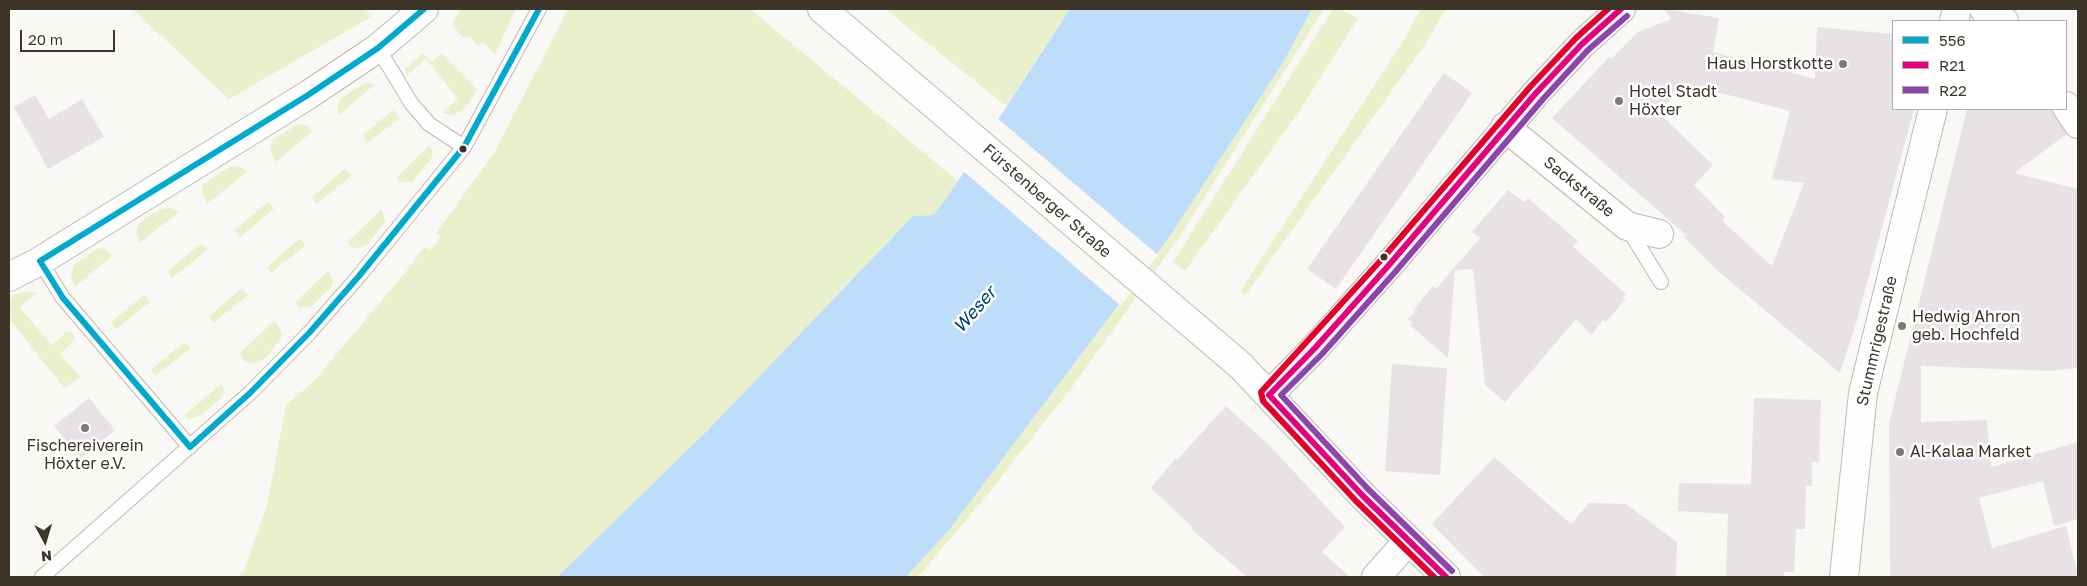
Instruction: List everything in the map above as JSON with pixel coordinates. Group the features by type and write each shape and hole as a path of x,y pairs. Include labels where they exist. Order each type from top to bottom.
{"main road":[{"path":"9,277 40,261 308,95 378,48 424,9"},
{"name":"Fürstenberger Straße","path":"822,9 1241,366 1408,541 1446,577"},
{"path":"1269,395 1315,348 1389,265 1505,127 1582,44 1621,9"},
{"path":"1984,9 2002,20"},
{"path":"2067,108 2078,124"},
{"name":"Stummrigestraße","path":"1844,577 1863,393 1933,110"},
{"name":"Sackstraße","path":"1505,127 1626,226 1659,234"},
{"path":"1376,577 1408,541"}],"lane":[{"path":"42,577 250,393 310,332 370,263 464,147 539,9"},
{"path":"378,48 397,84 429,124 464,147"},
{"path":"1626,226 1661,282"},
{"path":"40,261 63,298 190,447"}],"green space":[{"path":"132,9 365,9 371,17 229,99"},
{"path":"461,9 516,9 495,54 482,42 478,46 470,37 462,37 452,24"},
{"path":"568,9 750,9 958,181 934,215 913,216 708,430 557,577 237,577 244,571 267,505 286,405 313,382 409,268 424,247 430,251 440,237 436,233 494,153"},
{"path":"885,9 1070,9 1006,106"},
{"path":"1312,9 1324,9 1180,236 1072,387 988,494 918,577 906,577 949,530 1170,236 1284,61"},
{"path":"1333,9 1340,9 1358,18 1300,110 1185,271 1173,262"},
{"path":"1421,9 1446,9 1426,43 1244,297 1241,290 1402,43"},
{"path":"423,53 431,62 441,54 445,56 477,90 469,103 461,111 453,115 442,113 458,99 426,59 407,75 405,69"},
{"path":"367,82 374,85 339,115 337,109 340,99"},
{"path":"393,110 400,118 367,143 363,135"},
{"path":"298,124 308,126 313,131 276,162 270,150 273,139"},
{"path":"429,145 432,149 432,157 413,182 400,182 396,178"},
{"path":"231,166 239,166 248,171 207,204 202,190 203,184"},
{"path":"345,169 351,174 350,177 316,204 312,197"},
{"path":"268,202 274,209 240,237 235,230"},
{"path":"169,208 179,212 140,243 136,232 139,223 159,210"},
{"path":"382,209 385,222 367,245 358,249 352,247 347,242"},
{"path":"299,239 302,240 305,246 271,273 267,267"},
{"path":"200,244 207,248 206,251 172,278 168,271"},
{"path":"99,248 106,249 112,256 75,287 71,277 74,264"},
{"path":"328,271 333,279 332,286 312,306 301,308 295,302"},
{"path":"242,288 248,295 213,323 209,316"},
{"path":"23,292 38,293 19,307 52,345 66,332 72,332 74,335 74,340 60,354 80,377 64,388 11,321 9,301 13,295"},
{"path":"144,295 150,302 116,329 111,322"},
{"path":"274,321 282,335 280,341 263,360 253,363 246,362 239,354"},
{"path":"184,342 190,349 155,376 151,370"},
{"path":"222,383 224,391 221,398 202,415 188,419 184,416"}],"water":[{"name":"Weser","path":"1070,9 1312,9 1284,61 1170,236 949,530 906,577 557,577 708,430 913,216 934,215"}],"pier":[{"path":"996,117 1158,255 1121,306 962,170"}],"building":[{"path":"1665,9 1719,18 1713,52 1815,79 1817,27 1892,34 1892,110 1914,110 1857,320 1840,373 1718,271 1684,237 1686,235 1552,118 1609,57 1611,59 1638,32 1671,19","holes":["1686,84 1790,111 1772,179 1804,183 1772,266 1722,221 1725,217 1694,185 1713,165 1658,112"]},
{"path":"1444,73 1472,93 1336,289 1307,269"},
{"path":"35,95 49,119 82,99 104,137 48,169 14,107"},
{"path":"1967,110 2052,110 2067,134 2014,173 2078,189 2078,368 2050,371 1921,366 1921,422 1987,420 1991,467 2078,442 2078,519 2054,526 2043,481 1979,498 1992,548 2066,526 2078,577 1890,577 1889,424"},
{"path":"1508,190 1524,202 1528,198 1578,241 1573,247 1626,294 1623,298 1626,299 1606,322 1603,320 1591,335 1576,319 1505,402 1485,385 1473,269 1455,270 1448,358 1410,325 1412,322 1408,319 1433,286 1436,289 1480,238 1472,232"},
{"path":"1392,364 1447,368 1440,475 1385,471"},
{"name":"Fischereiverein Höxter e.V.","path":"89,398 115,430 81,458 54,426"},
{"path":"1754,398 1821,400 1819,462 1812,462 1812,486 1806,486 1805,529 1796,529 1794,572 1784,572 1784,577 1726,577 1728,514 1678,511 1679,483 1751,484"},
{"path":"1226,406 1270,446 1345,527 1322,552 1350,577 1247,577 1191,529 1192,527 1151,488 1175,459 1177,460"},
{"path":"1494,457 1571,524 1589,503 1626,504 1677,542 1676,577 1484,577 1432,524"}],"transit line":[{"name":"556","path":"424,9 378,48 308,95 40,261 63,298 190,447 250,393 310,332 359,276 464,147 539,9"},
{"path":"1434,577 1356,501 1263,401 1261,392 1382,259 1530,87 1576,38 1608,9"},
{"name":"R21","path":"1446,577 1362,495 1269,395 1315,348 1389,265 1536,93 1582,44 1621,9"},
{"name":"R22","path":"1452,571 1368,489 1281,395 1322,354 1396,271 1543,99 1588,50 1627,16"}],"place":[{"name":"Haus Horstkotte","path":"1843,64"},
{"name":"Hotel Stadt Höxter","path":"1619,101"},
{"name":"Hedwig Ahron geb. Hochfeld","path":"1902,326"},
{"name":"Fischereiverein Höxter e.V.","path":"85,428"},
{"name":"Al-Kalaa Market","path":"1900,452"}]}
